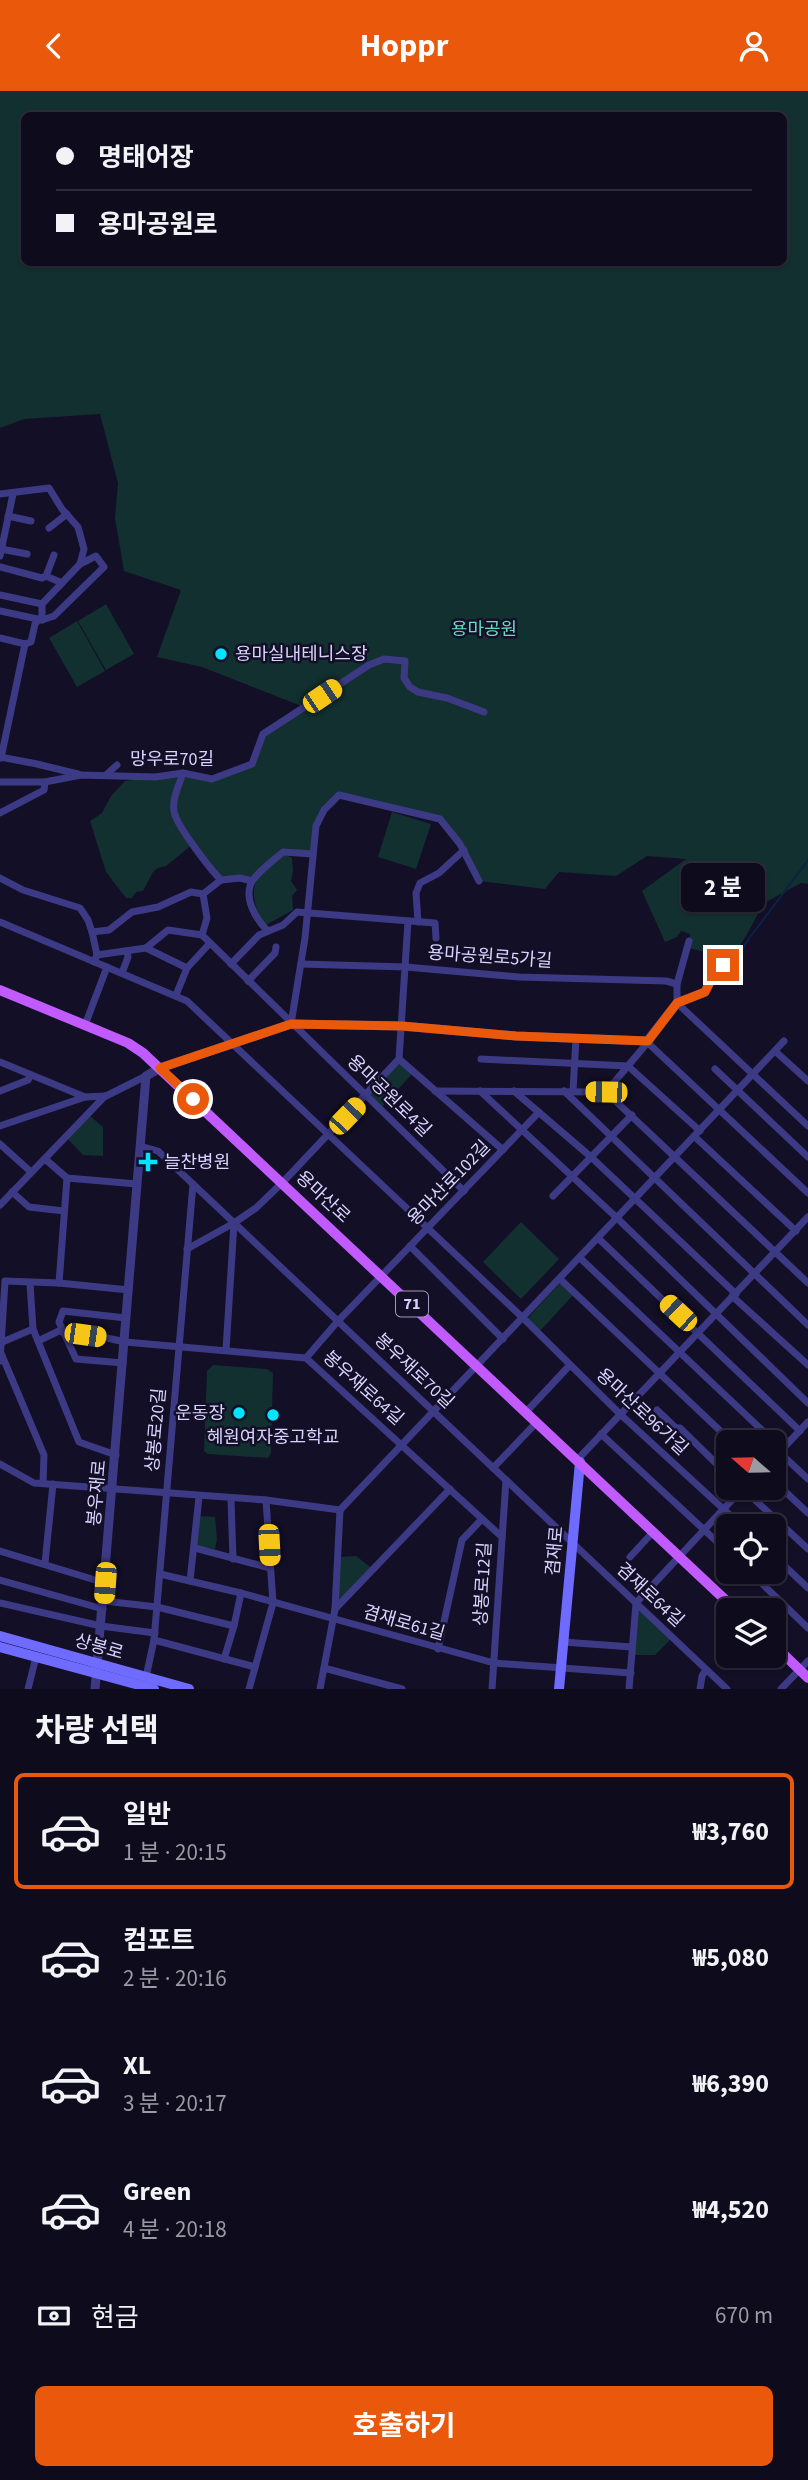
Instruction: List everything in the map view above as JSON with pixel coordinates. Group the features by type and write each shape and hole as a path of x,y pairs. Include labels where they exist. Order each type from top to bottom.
{"main road":[{"name":"용마산로","path":"0,990 128,1043 160,1068 723,1598"},
{"name":"겸재로","path":"559,1689 579,1461"},
{"name":"상봉로","path":"0,1636 149,1686 189,1689"},
{"name":"상봉로","path":"0,1647 36,1657 97,1668"},
{"path":"786,1657 804,1674"}],"street":[{"path":"0,495 49,488 78,527 84,549 80,563"},
{"path":"13,494 1,548 27,554"},
{"path":"49,528 67,514"},
{"path":"8,516 31,521"},
{"path":"46,576 54,555"},
{"path":"0,611 40,619 54,616 104,566 96,556 80,563 41,604 40,619 34,626 31,642 25,644 0,638"},
{"path":"0,567 42,578 46,576 62,583"},
{"path":"0,595 41,604"},
{"path":"25,644 1,757 81,775"},
{"name":"망우로70길","path":"0,782 45,782 81,775 155,777 183,773 212,779 252,764 263,734 369,665 384,659 405,661 404,678 409,686 418,692 447,698 484,712"},
{"path":"107,775 117,765"},
{"path":"183,773 175,798 174,813 210,870 221,880"},
{"path":"0,813 44,790 45,782"},
{"path":"291,1024 302,964 316,826 324,810 339,795 440,819 464,850 479,881"},
{"path":"418,922 416,893 420,883 439,873 464,850"},
{"path":"268,932 255,915 250,896 252,881 283,852 313,854"},
{"path":"0,878 23,890 79,908 88,920 92,932 95,959 146,948 168,930 202,935 207,918 203,894"},
{"path":"92,932 109,930 132,912 158,907 191,892 203,894 221,880 240,878 252,881"},
{"path":"231,964 259,935 283,925 296,912 436,923 436,938"},
{"path":"187,1248 234,1223 257,1206 399,1059 408,921"},
{"name":"용마산로96가길","path":"0,922 95,959 107,967 187,1000 523,1318 621,1415 729,1514"},
{"name":"용마공원로4길","path":"202,935 464,1191"},
{"path":"689,941 677,984 677,1003 808,1125"},
{"path":"177,995 187,968 210,943"},
{"path":"248,981 275,953 276,947"},
{"path":"146,948 187,968"},
{"path":"122,973 128,957 127,951"},
{"name":"용마공원로5가길","path":"302,964 405,967 519,977 666,981 677,984"},
{"path":"606,1092 677,1003 705,992 713,976 723,965"},
{"path":"85,1025 107,967"},
{"path":"0,1205 106,1096 160,1068 291,1024 402,1026 648,1042 808,1193"},
{"path":"569,1091 575,1063 576,1038"},
{"path":"320,1689 335,1609 340,1510 784,1041"},
{"path":"775,1051 808,1081"},
{"path":"399,1059 503,1150"},
{"path":"481,1059 628,1066 796,1231"},
{"path":"0,1062 85,1097"},
{"path":"715,1069 808,1157"},
{"path":"0,1091 28,1080 31,1075"},
{"name":"봉우재로","path":"95,1689 146,1076"},
{"path":"435,1091 606,1092 808,1283"},
{"path":"480,1091 617,1218 808,1403"},
{"path":"514,1091 591,1157 808,1365"},
{"path":"569,1091 610,1137 808,1325"},
{"path":"0,1126 85,1097 106,1096"},
{"name":"용마산로102길","path":"306,1358 381,1275 539,1112"},
{"path":"553,1196 632,1115"},
{"path":"0,1144 31,1172"},
{"name":"봉우재로70길","path":"140,1146 158,1150 571,1543"},
{"path":"45,1159 67,1178 137,1184"},
{"path":"59,1283 67,1178"},
{"name":"상봉로20길","path":"149,1686 193,1184"},
{"path":"12,1192 29,1207 64,1211"},
{"path":"579,1461 808,1217"},
{"path":"226,1350 234,1223"},
{"path":"598,1238 800,1431"},
{"path":"410,1246 503,1339"},
{"path":"580,1258 755,1430"},
{"path":"0,1361 2,1279 129,1290"},
{"path":"560,1279 719,1430"},
{"path":"30,1283 33,1329 79,1442 116,1455"},
{"path":"123,1363 76,1359 60,1322 63,1311 127,1318"},
{"path":"0,1343 33,1329"},
{"path":"38,1341 62,1331"},
{"name":"봉우재로64길","path":"62,1331 125,1342 306,1358 502,1537"},
{"path":"1,1352 44,1455 43,1483"},
{"path":"526,1412 570,1365"},
{"path":"657,1410 716,1463"},
{"path":"493,1468 537,1422"},
{"path":"786,1445 808,1422"},
{"path":"602,1434 716,1541"},
{"path":"786,1460 808,1479"},
{"path":"0,1464 34,1483 267,1500 340,1510"},
{"name":"상봉로12길","path":"492,1689 506,1480"},
{"path":"45,1563 53,1484"},
{"path":"335,1609 450,1489"},
{"path":"786,1492 808,1513"},
{"path":"190,1581 199,1497"},
{"path":"231,1499 233,1559"},
{"path":"250,1689 273,1603 267,1500"},
{"path":"629,1689 636,1603 732,1500"},
{"path":"756,1500 808,1549"},
{"path":"438,1649 462,1540 482,1519"},
{"path":"630,1557 653,1532"},
{"name":"겸재로64길","path":"571,1543 727,1689"},
{"path":"195,1548 270,1568"},
{"path":"0,1551 105,1583"},
{"path":"786,1567 808,1588"},
{"name":"겸재로61길","path":"160,1574 494,1663 561,1668"},
{"path":"0,1580 103,1605 157,1607 234,1626"},
{"path":"762,1584 808,1628"},
{"path":"224,1659 241,1594"},
{"path":"0,1604 155,1637 256,1667"},
{"path":"563,1643 632,1647"},
{"path":"28,1689 36,1657"},
{"path":"781,1689 804,1674 808,1661"},
{"path":"324,1668 402,1689"},
{"path":"561,1668 631,1673"},
{"path":"700,1689 706,1670"}],"green space":[{"name":"용마공원","path":"0,91 808,91 808,884 801,883 768,901 765,899 736,950 709,970 710,953 688,948 690,934 681,931 677,937 665,942 642,891 686,859 647,856 616,876 559,872 545,889 479,881 460,844 440,819 340,795 316,826 313,854 283,852 252,881 221,880 193,844 166,866 153,872 143,891 136,892 132,898 126,898 106,872 90,821 102,813 111,796 125,781 183,773 212,778 252,764 263,734 304,707 202,667 157,657 181,590 124,571 115,518 118,483 100,414 24,419 0,428"},
{"path":"106,604 134,654 106,670 78,621"},
{"path":"77,621 105,671 77,687 49,638"},
{"path":"392,812 431,824 416,869 378,857"},
{"path":"286,855 292,858 291,881 297,890 292,896 293,910 266,925 260,919 254,897 256,883 268,867"},
{"path":"399,1060 413,1073 380,1109 366,1096"},
{"path":"89,1115 103,1127 103,1156 83,1155 67,1138"},
{"path":"521,1222 559,1259 521,1299 483,1262"},
{"path":"561,1282 574,1294 540,1331 527,1319"},
{"name":"운동장","path":"213,1365 267,1369 273,1373 271,1453 268,1458 208,1454 204,1451 207,1371"},
{"path":"199,1516 215,1517 215,1549 197,1546"},
{"path":"356,1556 374,1570 335,1609 338,1557"},
{"path":"636,1604 672,1638 655,1655 632,1655"}],"waterway":[{"path":"732,967 748,940 808,860"}],"place":[{"name":"용마실내테니스장","path":"221,654"},
{"name":"늘찬병원","path":"148,1162"},
{"name":"운동장","path":"239,1413"},
{"name":"혜원여자중고학교","path":"273,1415"}],"route":[{"path":"193,1099 160,1068 291,1024 402,1026 516,1036 648,1041 677,1003 705,992 713,976 723,965"}]}
